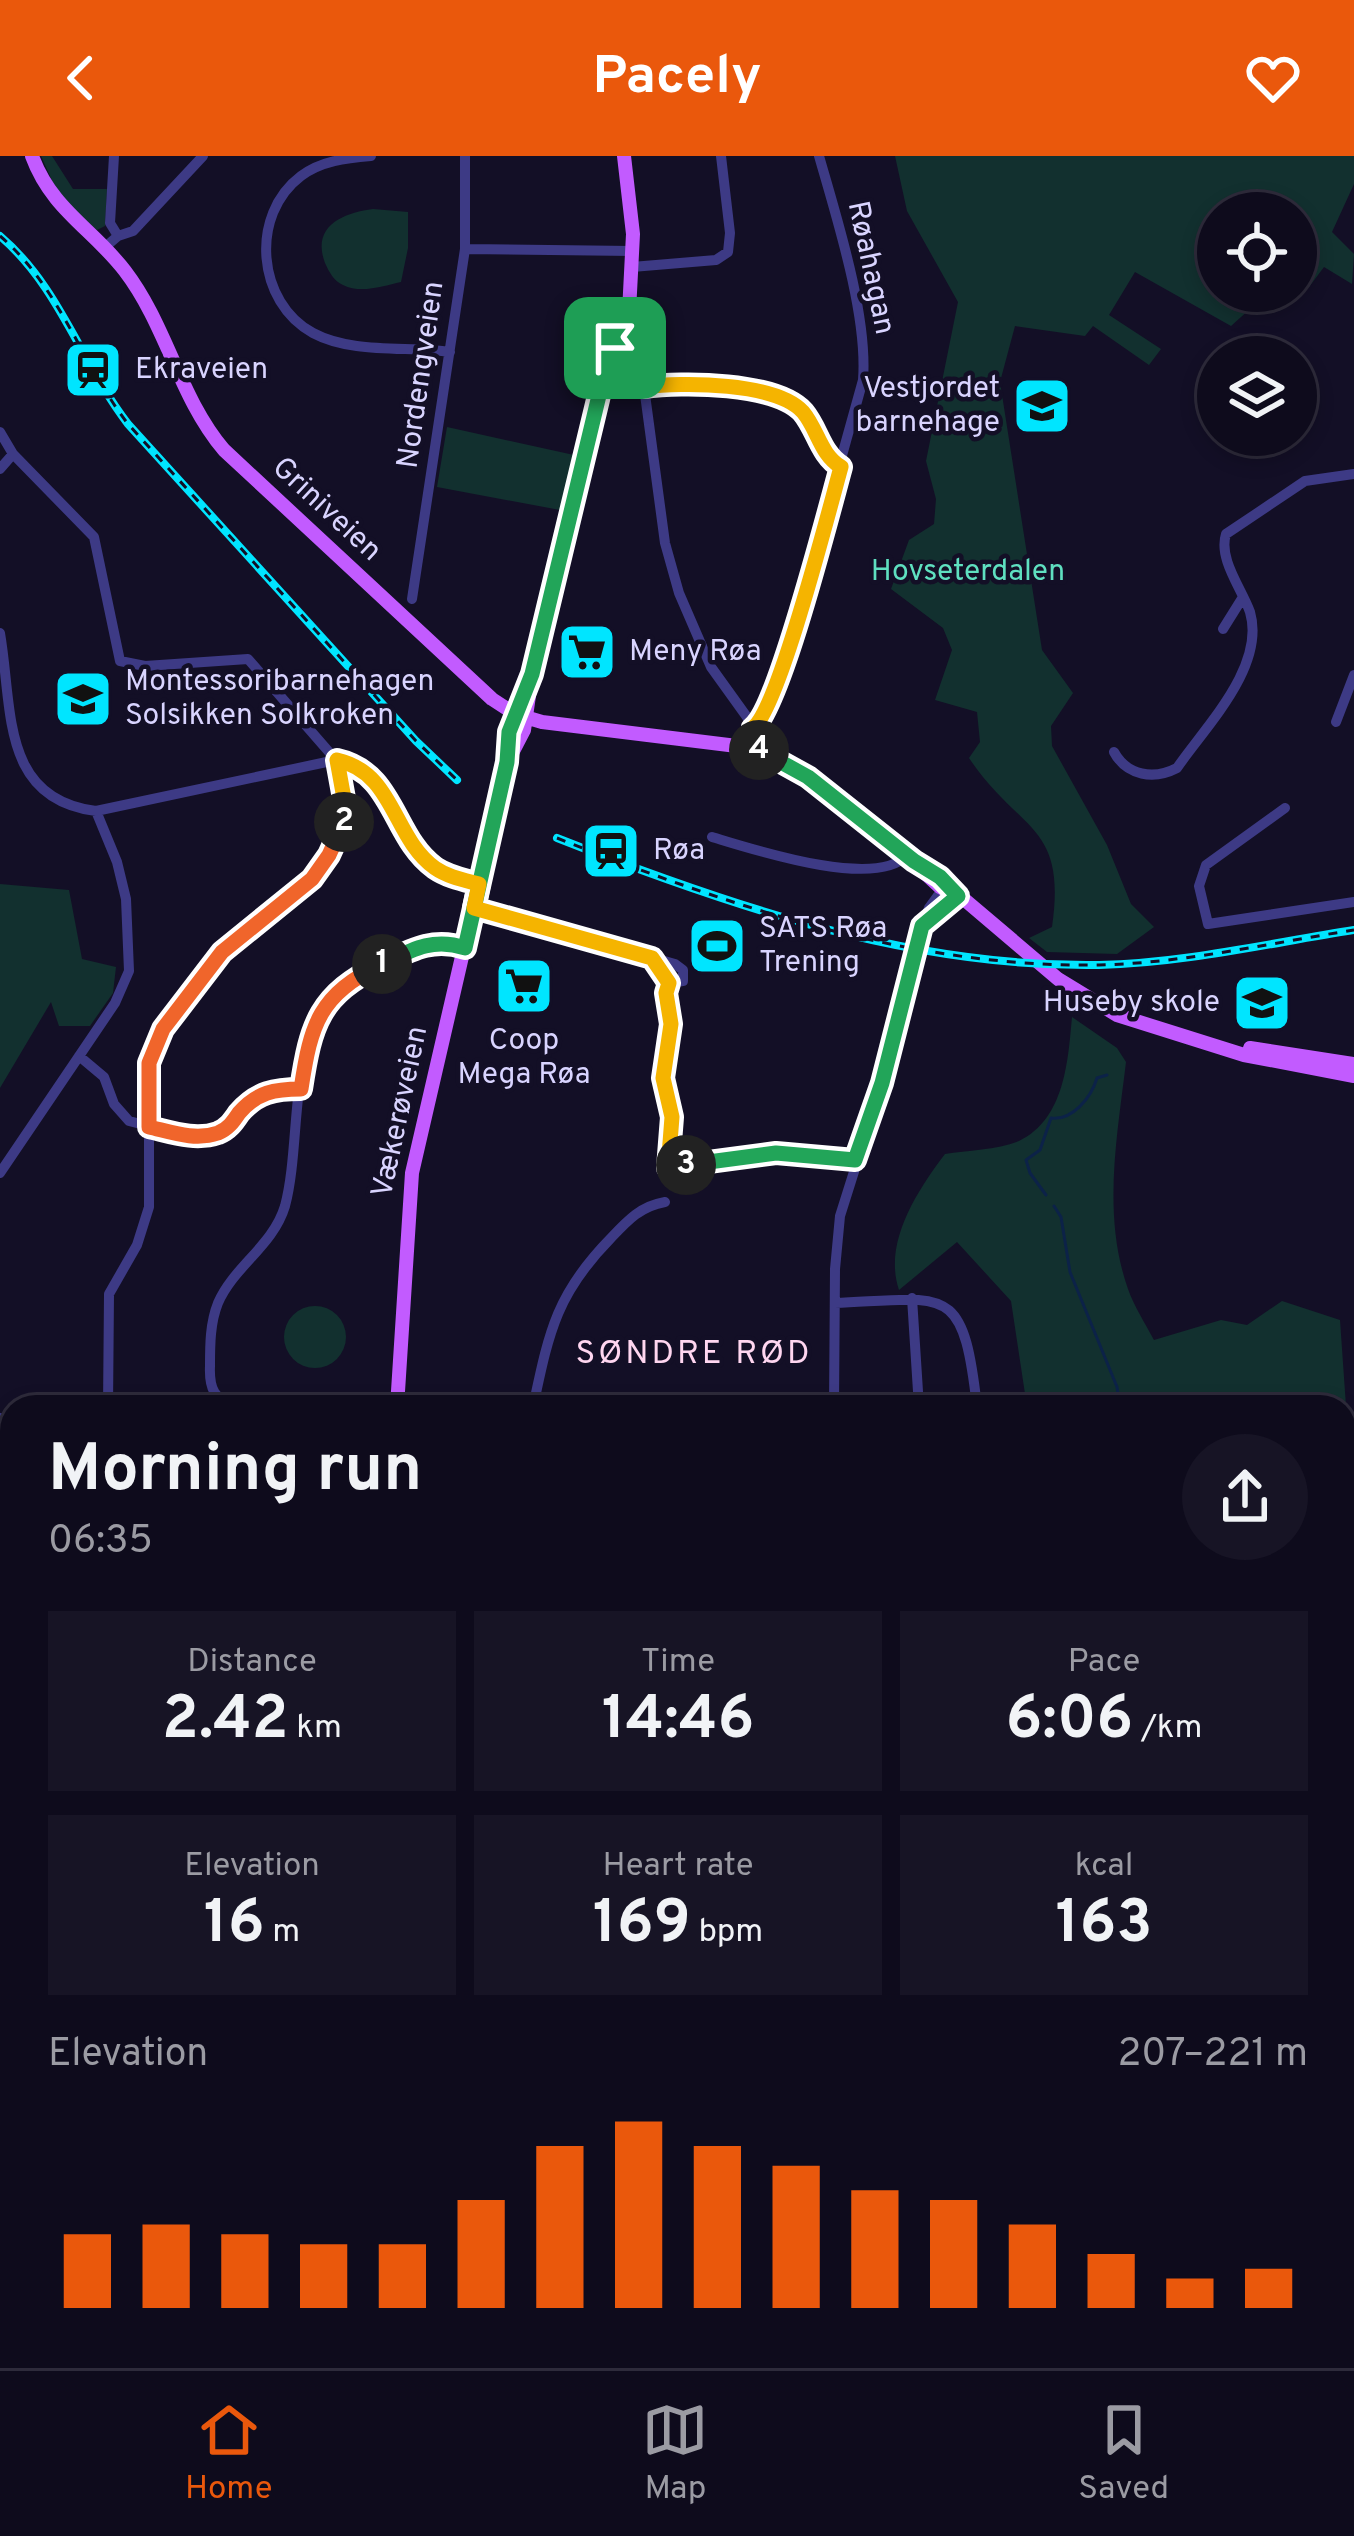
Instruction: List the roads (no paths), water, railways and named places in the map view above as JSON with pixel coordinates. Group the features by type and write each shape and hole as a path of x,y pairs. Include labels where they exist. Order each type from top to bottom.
{"main road":[{"name":"Griniveien","path":"32,156 55,201 104,248 140,295 197,412 224,451 469,680 521,717 755,751"},
{"path":"622,368 639,357 626,346 632,260 624,156"},
{"name":"Vækerøveien","path":"399,1395 412,1173 507,762 532,694 531,680 601,394 622,368 626,346"},
{"path":"755,751 808,777 1034,961 1095,1004 1185,1039 1354,1076"},
{"path":"1185,1039 1354,1064"}],"street":[{"path":"114,156 110,223 118,236"},
{"path":"104,248 134,231 203,156"},
{"path":"370,156 321,165 301,176 281,197 269,221 266,248 276,294 294,319 325,338 450,352"},
{"name":"Nordengveien","path":"412,599 465,249 464,156"},
{"path":"465,249 632,260 724,257 730,233 721,156"},
{"name":"Røahagan","path":"751,727 765,717 786,657 857,410 864,348 819,156"},
{"path":"622,368 644,387 753,390 783,398 807,417 826,454 841,467"},
{"path":"644,387 670,567 698,641 758,735 755,751"},
{"path":"0,432 13,454 94,537 120,661 145,666 248,658 337,760 382,787 408,837 431,865 479,884"},
{"path":"0,469 13,454"},
{"path":"1114,752 1120,763 1141,774 1162,776 1177,768 1244,670 1251,617 1224,548 1226,534 1305,481 1354,474"},
{"path":"1223,629 1243,597"},
{"path":"0,633 13,736 25,772 45,795 65,806 96,811 337,760"},
{"path":"1336,722 1354,675"},
{"path":"108,1395 108,1304 147,1220 149,1063 163,1029 222,952 303,888 339,837 345,812 337,760"},
{"path":"1285,808 1203,870 1199,886 1208,924 1354,902"},
{"path":"0,1173 116,1004 129,970 131,949 118,862 96,811"},
{"path":"712,837 850,868 911,858"},
{"path":"834,1395 838,1228 925,921 949,889"},
{"path":"474,908 683,970 683,981 669,983"},
{"path":"217,1395 210,1384 214,1317 224,1292 256,1256 281,1216 311,1032 327,1001 372,969 426,944 446,942 465,948"},
{"path":"652,958 669,983"},
{"path":"669,983 671,1024 663,1078 672,1117 668,1168 776,1153 855,1160"},
{"path":"79,1056 104,1077 120,1113 149,1127 188,1136 214,1134 231,1125 244,1107 264,1093 301,1089"},
{"path":"536,1395 553,1323 574,1279 635,1214 665,1202"},
{"path":"835,1303 912,1298 941,1305 960,1322 969,1342 976,1395"},
{"path":"912,1298 919,1395"}],"waterway":[{"path":"1046,1195 1026,1160 1040,1150 1051,1118 1073,1112 1097,1078 1107,1075"},
{"path":"1054,1206 1061,1217 1070,1272 1118,1395"}],"railway":[{"path":"0,236 39,278 128,424 416,741 457,780"},
{"path":"557,838 755,909 959,956 1029,963 1131,963 1354,930"}],"place":[{"name":"Ekraveien","path":"93,370"},
{"name":"Vestjordet barnehage","path":"1042,406"},
{"name":"Meny Røa","path":"587,652"},
{"name":"Montessoribarnehagen Solsikken Solkroken","path":"83,699"},
{"name":"Røa","path":"611,851"},
{"name":"SATS Røa Trening","path":"717,946"},
{"name":"Coop Mega Røa","path":"524,986"},
{"name":"Huseby skole","path":"1262,1003"}],"district":[{"name":"SØNDRE RØD","path":"694,1355"}],"park label":[{"name":"Hovseterdalen","path":"968,572"}]}
